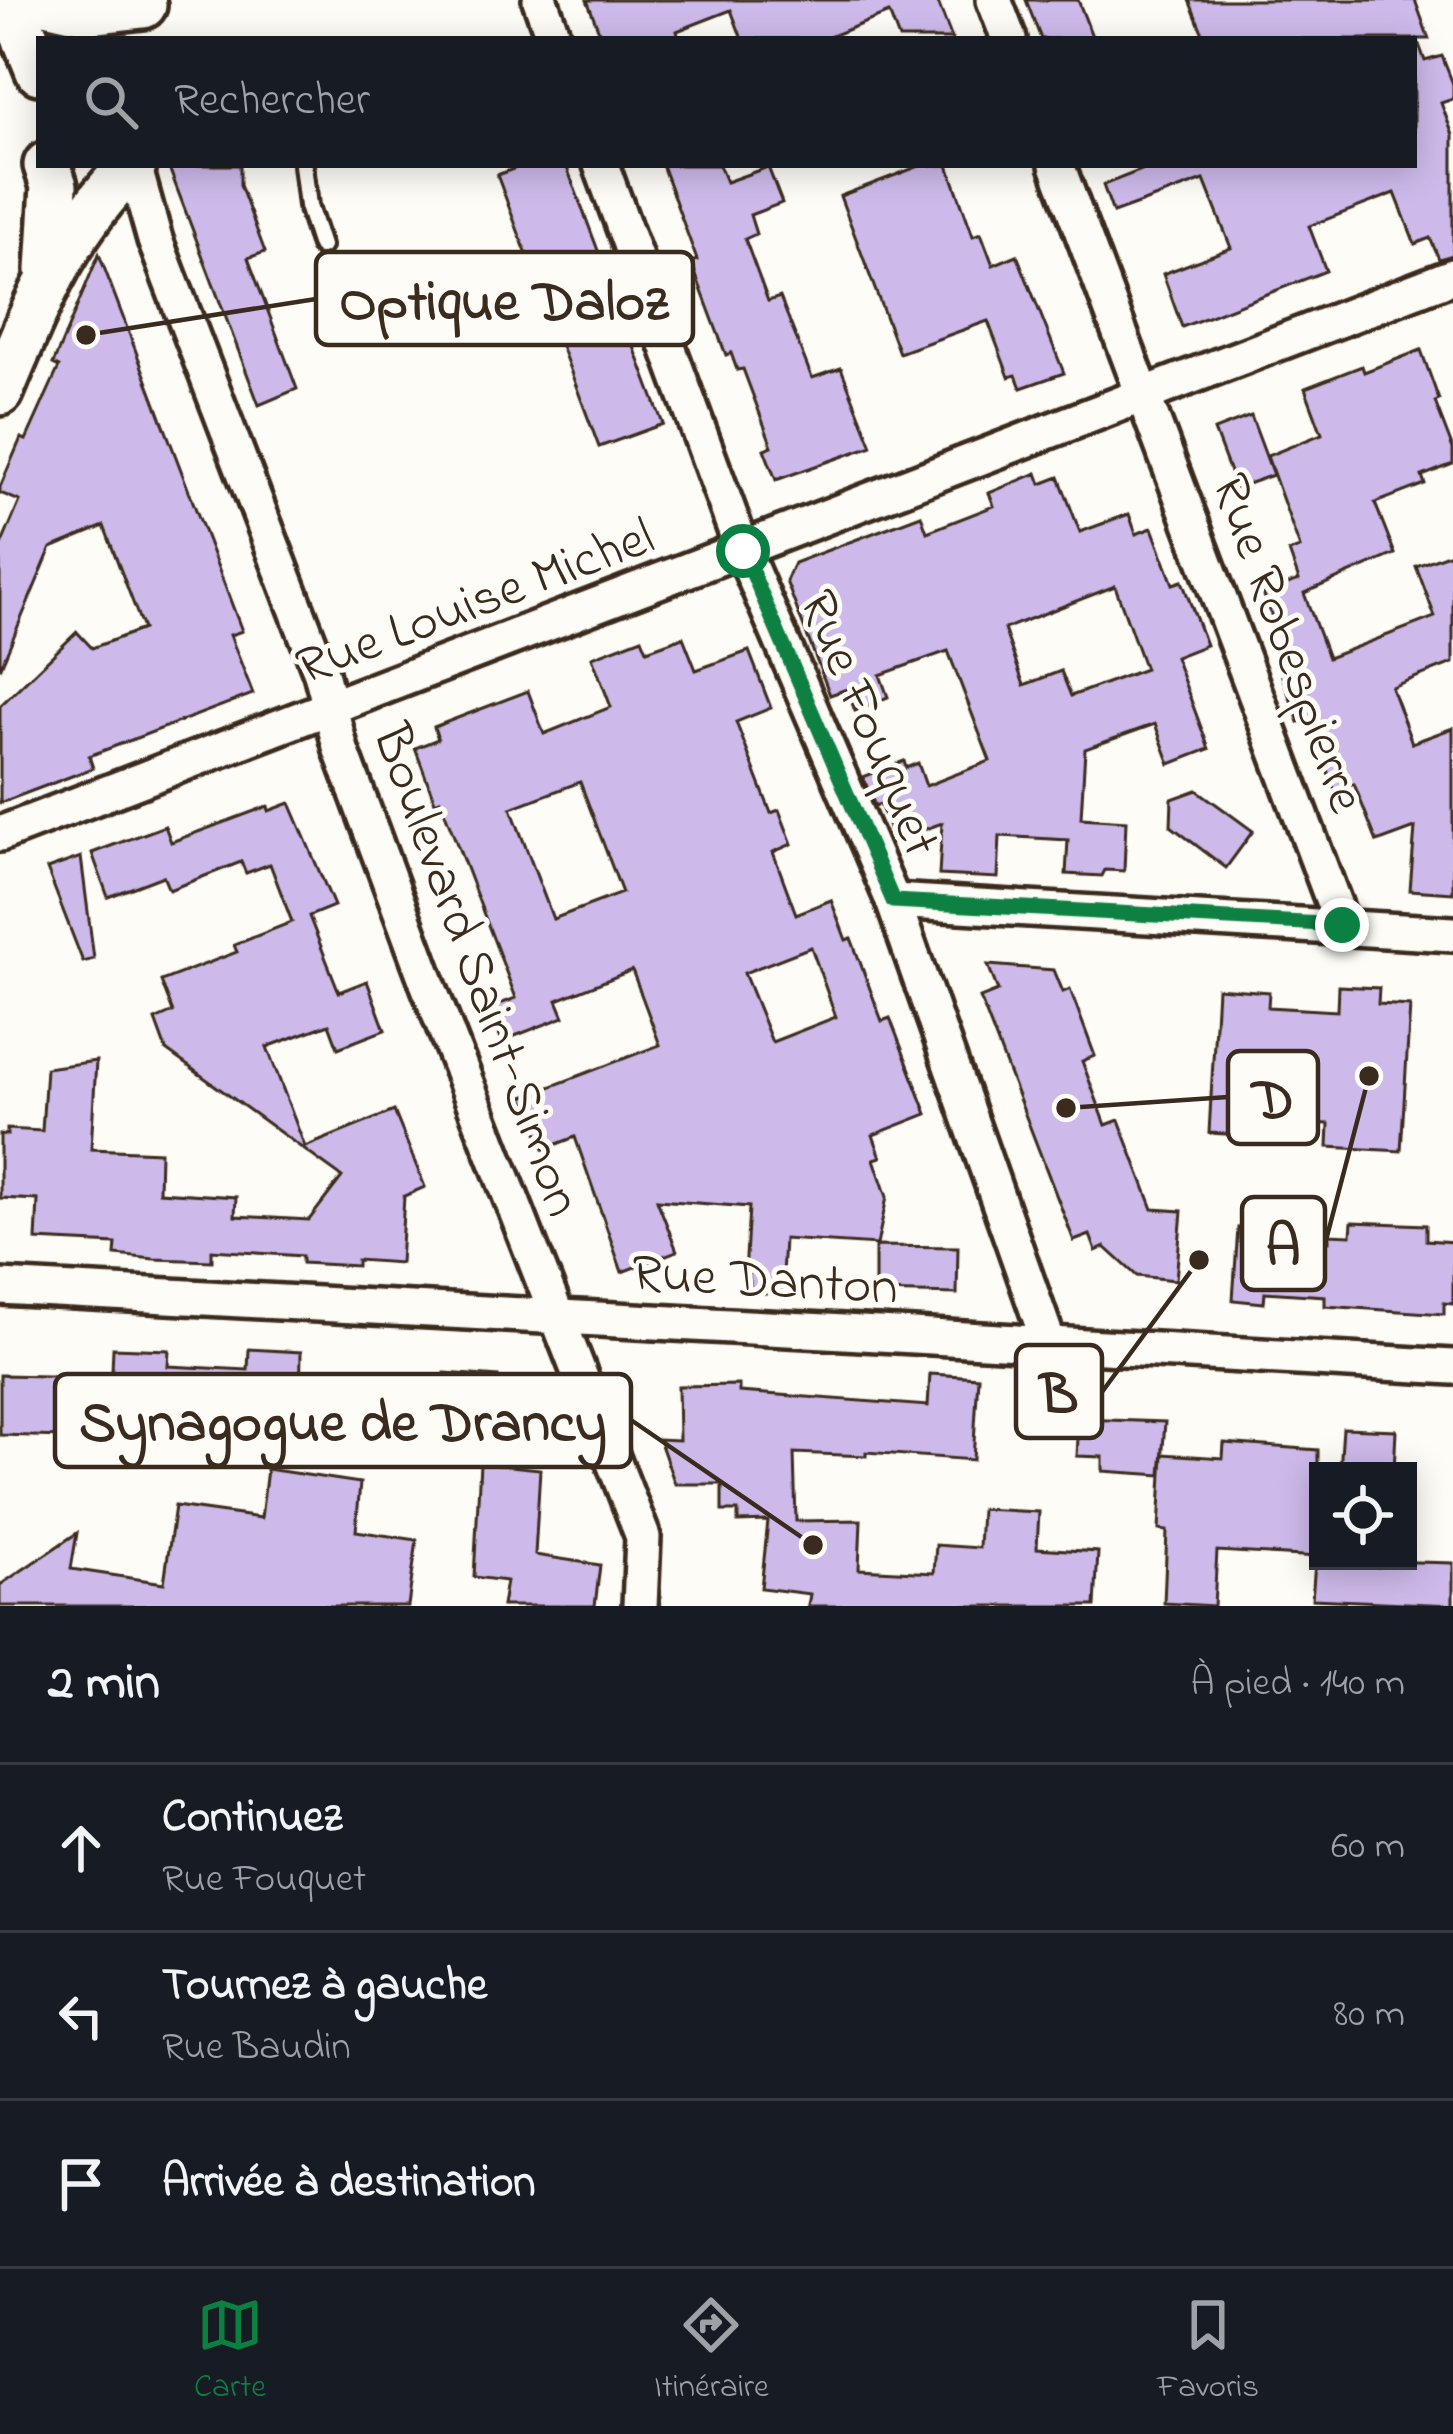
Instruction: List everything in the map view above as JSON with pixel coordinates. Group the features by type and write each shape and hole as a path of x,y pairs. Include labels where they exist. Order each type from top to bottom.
{"main road":[{"path":"14,0 53,36"},
{"path":"14,0 36,62"},
{"path":"42,0 144,17"},
{"path":"0,392 49,273 97,199 130,168"},
{"path":"49,273 51,176 97,199"}],"street":[{"path":"540,0 553,36"},
{"path":"994,0 1008,36"},
{"name":"Boulevard Saint-Simon","path":"134,168 155,240 225,415 331,709 341,750 643,1538 640,1606"},
{"name":"Rue Fouquet","path":"602,168 743,551 893,901 1048,1341"},
{"name":"Rue Robespierre","path":"1058,168 1342,925"},
{"name":"Rue Louise Michel","path":"0,834 1453,276"},
{"path":"893,901 1453,934"},
{"name":"Rue Danton","path":"0,1287 1048,1341 1453,1367"}],"lane":[{"path":"303,168 308,206 321,246"}],"building":[{"path":"587,0 937,0 951,36 898,36 889,13 832,36 741,36 731,10 677,31 678,36 601,36"},
{"path":"1026,0 1078,0 1092,36 1040,36"},
{"path":"1189,0 1415,0 1429,39 1417,36 1204,36"},
{"path":"1417,39 1425,61 1442,56 1453,84 1453,99 1441,103 1453,135 1453,255 1439,259 1430,238 1415,244 1395,193 1309,226 1326,271 1182,327 1163,274 1231,248 1204,180 1113,213 1103,185 1146,168 1417,168"},
{"path":"169,168 240,168 240,185 265,252 248,258 297,389 259,405"},
{"path":"516,168 567,168 663,424 599,447 497,175"},
{"path":"663,168 720,168 726,182 768,168 782,203 750,215 756,234 745,239 768,301 780,297 812,378 841,368 872,446 776,480 764,449 772,446 743,369 737,370 731,353 726,355 691,262 697,260"},
{"path":"914,168 949,168 973,236 981,233 993,265 1017,255 1064,373 1021,388 1016,375 1009,377 988,321 899,353 840,196"},
{"path":"99,254 242,631 230,635 253,694 89,756 93,768 0,803 0,706 77,632 92,648 143,629 104,526 51,548 0,669 0,548 20,501 0,493 0,487 59,367 53,364"},
{"path":"1421,350 1453,449 1453,464 1422,476 1425,484 1375,503 1395,554 1304,593 1328,658 1435,617 1416,566 1453,552 1453,663 1391,687 1412,743 1453,728 1453,893 1410,890 1415,828 1377,842 1354,784 1335,791 1308,719 1299,722 1282,676 1292,672 1263,593 1299,580 1289,552 1300,548 1267,456 1322,434 1305,388"},
{"path":"1251,416 1273,475 1236,488 1214,430"},
{"path":"1037,473 1041,484 1059,477 1080,532 1129,514 1136,534 1152,528 1173,584 1182,581 1206,645 1175,657 1209,749 1170,764 1155,724 1085,749 1081,818 1126,821 1124,871 1105,870 1102,876 1066,874 1068,840 1000,836 998,878 939,875 942,823 894,841 863,777 904,761 906,768 918,763 926,786 990,761 948,651 880,675 888,697 855,711 847,689 830,695 786,581 794,563 921,515 927,532 994,506 989,493","holes":["1115,586 1145,669 1071,696 1061,671 1024,685 1004,629"]},
{"path":"683,637 696,670 749,651 771,708 736,722 771,813 779,810 792,844 773,852 796,914 831,900 846,940 851,938 882,1021 890,1018 927,1114 873,1135 881,1157 874,1159 887,1197 877,1245 784,1239 781,1294 751,1292 749,1274 745,1274 749,1207 657,1200 677,1251 622,1272 575,1137 544,1149 523,1097 660,1045 632,970 557,1000 564,1017 502,1041 489,1008 516,998 440,800 435,802 415,748 438,739 434,727 528,691 544,734 611,707 592,657 642,638 647,650","holes":["580,782 622,893 553,919 511,808","811,947 836,1017 772,1042 744,973"]},
{"path":"1197,790 1253,831 1226,868 1171,826 1172,799"},
{"path":"290,803 334,906 309,916 339,992 367,981 385,1030 338,1048 329,1024 267,1047 305,1147 394,1111 425,1187 404,1196 400,1263 302,1263 302,1256 212,1250 212,1261 154,1259 115,1255 116,1244 36,1240 38,1200 0,1198 0,1134 7,1135 7,1129 42,1131 46,1068 96,1061 91,1149 160,1152 159,1192 236,1197 235,1216 309,1220 342,1177 166,1050 155,1020 173,1012 161,981 237,952 234,945 292,922 270,864 246,873 241,862 169,890 163,876 108,897 92,853 165,826 171,842 268,806 269,811"},
{"path":"81,857 94,959 83,962 47,869"},
{"path":"988,965 1054,970 1063,992 1070,989 1095,1056 1082,1061 1106,1125 1119,1120 1153,1209 1182,1211 1176,1280 1137,1276 1105,1247 1096,1251 1090,1235 1074,1241 980,998 998,991"},
{"path":"1338,986 1379,988 1378,1004 1410,1006 1401,1151 1328,1147 1329,1124 1261,1121 1260,1136 1209,1133 1217,988 1269,992 1268,1007 1337,1011"},
{"path":"1352,1222 1426,1225 1426,1240 1453,1242 1453,1304 1444,1303 1444,1314 1325,1306 1325,1296 1265,1292 1264,1303 1233,1300 1238,1228 1269,1231 1268,1238 1329,1241 1329,1234 1351,1235"},
{"path":"875,1246 958,1247 957,1294 875,1292"},
{"path":"113,1348 169,1350 168,1366 248,1370 249,1349 301,1352 300,1410 233,1406 232,1426 168,1429 168,1397 111,1395"},
{"path":"445,1373 498,1377 493,1457 386,1450 388,1397 443,1401"},
{"path":"930,1374 978,1377 973,1460 866,1452 866,1456 794,1453 796,1521 861,1520 859,1569 934,1573 936,1545 979,1548 981,1509 1039,1512 1037,1548 1098,1552 1095,1606 808,1606 810,1594 761,1588 768,1521 738,1522 738,1511 722,1511 722,1484 675,1484 659,1439 679,1440 678,1386 739,1385 739,1392 928,1406"},
{"path":"0,1375 97,1377 95,1438 0,1435"},
{"path":"1079,1419 1165,1422 1161,1475 1103,1471 1103,1457 1077,1456"},
{"path":"1343,1428 1396,1430 1394,1462 1341,1462"},
{"path":"1224,1443 1318,1450 1318,1462 1309,1462 1309,1556 1217,1551 1214,1606 1164,1603 1167,1531 1159,1530 1163,1454 1223,1458"},
{"path":"480,1463 540,1469 535,1555 600,1565 595,1606 502,1606 506,1581 474,1577"},
{"path":"267,1469 360,1483 356,1531 417,1540 408,1606 0,1606 0,1585 77,1533 71,1569 164,1583 175,1506 261,1518"},
{"path":"1417,1562 1453,1563 1453,1605 1312,1599 1314,1570 1417,1570"}],"place":[{"name":"Optique Daloz","path":"86,335"},
{"name":"A","path":"1369,1076"},
{"name":"D","path":"1066,1108"},
{"name":"B","path":"1199,1260"},
{"name":"Synagogue de Drancy","path":"813,1545"}],"route":[{"path":"743,551 893,901 1342,925"}]}
